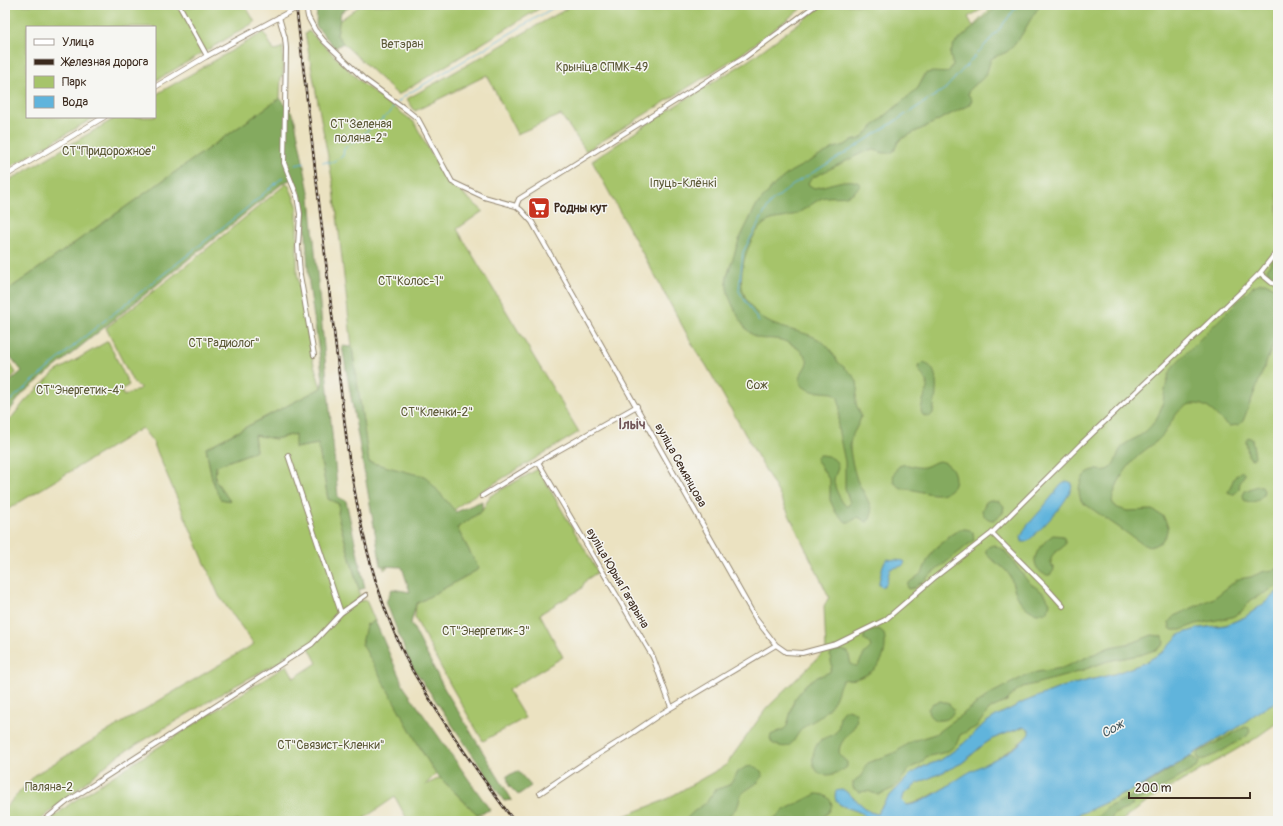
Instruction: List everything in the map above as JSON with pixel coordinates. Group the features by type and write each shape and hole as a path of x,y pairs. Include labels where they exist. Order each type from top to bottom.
{"street":[{"path":"179,5 207,56"},
{"path":"156,86 207,56 302,5"},
{"name":"вуліца Семянцова","path":"306,5 308,17 315,30 324,41 364,80 399,104 421,124 452,182 484,197 516,206 532,222 756,619 776,646"},
{"path":"516,206 519,199 744,58 816,5"},
{"path":"279,17 285,38 286,48 284,163 297,196 300,214 298,246 300,275 314,355"},
{"path":"5,176 102,118"},
{"path":"540,793 671,707 776,646 786,652 802,653 829,646 885,620 934,578 992,533 1260,272 1278,250"},
{"path":"1260,272 1272,283 1278,285"},
{"path":"482,496 538,462 637,406"},
{"path":"288,454 341,613"},
{"name":"вуліца Юрыя Гагарына","path":"538,462 653,657 671,707"},
{"path":"992,533 1063,606"},
{"path":"43,821 68,801 312,644 341,613 366,595"}],"green space":[{"path":"8,5 186,5 188,8 197,5 242,5 246,7 255,22 156,80 156,26 26,26 26,118 93,118 5,170 5,7"},
{"path":"317,5 354,5 341,12 337,35 343,43 335,48 316,26"},
{"name":"Ветэран","path":"361,5 545,5 398,95 328,29"},
{"name":"Крыніца СПМК-49","path":"570,5 806,5 740,55 586,151 561,115 517,134 487,75 415,111 407,99 566,9"},
{"path":"823,5 990,5 968,17 973,26 994,5 1278,5 1278,591 1266,602 1245,617 1226,625 1200,628 1184,633 1163,652 1144,663 1114,674 1062,687 1024,702 996,716 985,723 963,744 941,760 920,768 911,774 886,800 877,814 870,812 844,790 835,793 839,804 863,814 867,821 611,821 663,801 726,765 766,709 826,650 824,606 829,597 779,494 706,365 695,349 592,161 667,111 749,60"},
{"path":"1001,5 1041,5 1032,16 1018,41 1006,52 991,59 988,70 983,78 971,87 969,91 968,94 972,100 969,105 901,139 894,151 890,153 883,153 875,150 864,152 812,178 808,183 814,188 844,181 856,182 860,184 860,186 851,194 846,196 822,198 795,214 765,223 759,228 746,253 742,271 742,287 745,297 755,311 774,325 807,334 822,341 838,362 851,373 857,382 858,387 856,403 861,417 851,438 850,450 857,480 871,507 871,513 867,522 858,517 850,522 846,522 836,513 830,500 830,481 816,459 819,455 822,455 829,456 834,459 838,465 838,468 834,479 834,484 842,501 846,506 848,506 850,503 845,488 845,462 838,428 840,406 838,398 833,393 810,391 801,385 800,380 807,360 796,347 778,339 761,338 752,335 738,317 729,297 727,289 727,276 739,240 756,206 775,184 790,172 834,148 860,139 918,88 925,74 931,72 948,72 953,65 950,54 954,44 993,10"},
{"path":"309,31 365,86 414,122 429,150 450,183 483,211 457,229 579,432 465,501 384,570 352,347 334,189 305,33"},
{"name":"СТ\"Придорожное\"","path":"264,32 274,51 283,47 283,76 281,77 280,98 5,292 5,183 115,118 156,118 156,94"},
{"path":"280,98 294,116 310,197 338,497 346,501 365,588 359,590 338,516 339,504 328,499 318,444 295,448 295,434 275,439 254,435 256,451 216,466 215,480 230,501 220,499 212,479 206,448 321,388 323,379 309,284 304,203 294,178 283,183 23,393 5,417 5,386 22,371 5,350 5,292"},
{"path":"286,184 289,186 297,205 297,273 313,361 321,388 206,448 212,479 229,500 215,480 216,466 256,451 254,434 275,439 296,434 296,448 318,444 328,499 339,504 338,516 359,590 360,601 366,600 375,621 366,625 423,753 436,774 425,785 440,778 477,814 491,821 408,821 395,797 360,821 49,821 71,803 287,665 294,678 317,663 307,644 290,656 284,655 283,660 231,688 116,757 39,821 5,821 5,808 36,774 254,644 219,596 153,442 142,428 5,511 5,426 25,401 55,372 108,341 129,385 121,390 124,396 141,388 133,382 106,328 187,265"},
{"path":"1278,253 1278,282 1269,276 1267,269"},
{"path":"1265,283 1278,289 1278,333 1243,421 1239,425 1229,426 1205,406 1199,404 1187,405 1175,416 1160,439 1140,454 1122,475 1119,481 1112,501 1115,507 1127,511 1152,510 1163,516 1168,526 1166,535 1161,542 1153,546 1144,545 1082,502 1079,493 1080,483 1089,472 1094,470 1109,469 1113,465 1119,451 1123,446 1140,436 1151,426 1160,411 1168,377 1174,365 1252,287"},
{"path":"342,346 352,347 369,462 426,477 456,512 482,501 482,511 457,528 479,569 416,604 411,623 444,688 512,800 504,801 410,663 386,602 392,589 410,592 402,567 381,566"},
{"path":"5,355 16,373 5,385"},
{"path":"923,363 929,366 933,371 936,384 933,413 929,417 922,414 921,411 927,389 927,382 918,369 918,366"},
{"path":"1248,437 1252,439 1255,456 1253,459 1248,455 1246,440"},
{"path":"939,461 950,466 955,476 953,486 944,493 933,494 906,489 898,486 894,482 894,473 899,466 905,465 924,467"},
{"name":"СТ\"Энергетик-3\"","path":"538,469 598,572 586,580 581,589 540,614 563,657 508,690 525,718 483,741 451,686 415,618 416,604 479,569 457,528 482,511 490,496"},
{"path":"1243,471 1245,474 1240,482 1239,490 1234,494 1229,494 1228,492 1235,477"},
{"path":"1257,486 1262,486 1264,490 1262,497 1252,502 1244,500 1243,495 1245,491"},
{"path":"990,500 999,501 1004,506 1003,513 994,520 986,517 982,510 986,502"},
{"path":"960,529 970,530 973,533 974,540 914,588 908,589 907,584 922,573 933,551 949,536"},
{"path":"1053,535 1063,536 1065,544 1052,557 1051,562 1054,570 1050,575 1046,575 1043,574 1036,566 1035,558 1037,552"},
{"path":"994,545 1004,550 1026,579 1045,594 1050,603 1048,611 1037,613 1023,605 1017,596 1008,573 986,554 986,550 990,546"},
{"path":"1278,569 1278,586 1251,600 1241,612 1232,617 1196,624 1181,630 1172,630 1170,628 1169,622 1174,616 1214,598 1238,579 1251,577 1262,572"},
{"path":"375,621 404,687 490,810 477,814 436,774 423,753 362,644 366,625"},
{"path":"878,629 884,634 885,648 884,655 878,666 862,677 843,680 835,699 823,715 803,728 789,746 779,746 772,743 770,738 771,735 787,726 794,700 806,684 815,678 830,672 832,666 830,656 832,651 841,650 848,652 851,664 856,666 871,647 869,643 864,640 864,634"},
{"path":"1152,635 1163,637 1164,643 1158,649 1140,655 1108,661 1069,675 1023,687 1015,692 1007,701 990,709 976,727 960,735 957,743 951,749 946,752 926,757 920,764 912,767 894,788 878,795 868,791 859,792 853,788 853,782 863,774 865,766 868,763 896,752 910,742 935,734 990,694 1025,676 1037,672 1062,668 1110,647 1132,643"},
{"path":"941,701 949,704 954,709 950,717 942,720 936,720 930,716 928,709 933,703"},
{"path":"1278,701 1278,722 1253,740 1156,796 1121,821 1061,821 1085,812 1145,784 1237,728 1262,709"},
{"path":"849,709 855,712 857,718 856,724 844,739 839,750 840,756 847,762 847,767 832,774 821,774 817,772 813,763 815,748 820,741 836,732 839,725 840,716 844,711"},
{"path":"1023,727 1030,732 1028,736 1002,755 915,803 906,805 902,801 904,794 918,783 962,763 992,739"},
{"path":"1245,727 1249,728 1250,731 1247,736 1217,754 1202,760 1198,758 1197,756 1199,752"},
{"path":"1192,757 1199,762 1197,767 1148,796 1137,800 1129,808 1114,814 1111,821 1090,821 1108,807 1130,797 1142,787 1188,758"},
{"path":"750,766 759,769 762,777 760,781 740,796 737,807 723,821 684,821 693,812 706,803 715,790 729,785 738,772"},
{"path":"518,771 531,786 518,795 509,786 507,776"},
{"path":"816,794 826,796 830,799 832,805 829,812 818,821 771,821 784,810"}],"water":[{"path":"1067,481 1072,483 1071,489 1062,505 1048,522 1029,540 1022,542 1021,537 1026,527 1061,485"},
{"path":"887,559 904,561 905,563 902,566 890,569 886,584 882,587 879,585 879,582 883,565"},
{"name":"Сож","path":"1278,591 1278,701 1262,709 1237,728 1145,784 1085,812 1061,821 867,821 865,816 842,806 835,798 836,791 844,790 870,812 877,814 886,800 911,774 925,766 941,760 963,744 985,723 996,716 1024,702 1062,687 1114,674 1144,663 1163,652 1178,636 1184,633 1200,628 1226,625 1245,617 1266,602","holes":["1023,727 1029,730 1029,734 1016,747 1000,757 974,769 928,798 920,802 906,805 902,801 904,794 918,783 962,763 992,739"]}],"waterway":[{"path":"398,102 406,95 558,5"},
{"path":"759,322 739,291 743,252 770,203 797,182 852,149 945,89 997,32 1018,5"},
{"path":"323,162 332,162 343,156 344,149 390,113 395,104"},
{"path":"295,165 305,163"},
{"path":"5,405 89,333 247,208 283,177"}],"railway":[{"path":"296,5 348,452 362,530 384,607 411,668 461,747 514,821"}],"place":[{"name":"Родны кут","path":"539,208"}],"district":[{"name":"Ільіч","path":"632,424"}],"park label":[{"name":"СТ\"Зеленая поляна-2\"","path":"361,131"},
{"name":"Іпуць-Клёнкі","path":"683,183"},
{"name":"СТ\"Колос-1\"","path":"411,281"},
{"name":"СТ\"Радиолог\"","path":"224,343"},
{"name":"СТ\"Энергетик-4\"","path":"80,390"},
{"name":"СТ\"Кленки-2\"","path":"437,412"},
{"name":"СТ\"Связист-Кленки\"","path":"331,745"},
{"name":"Паляна-2","path":"49,787"}]}
